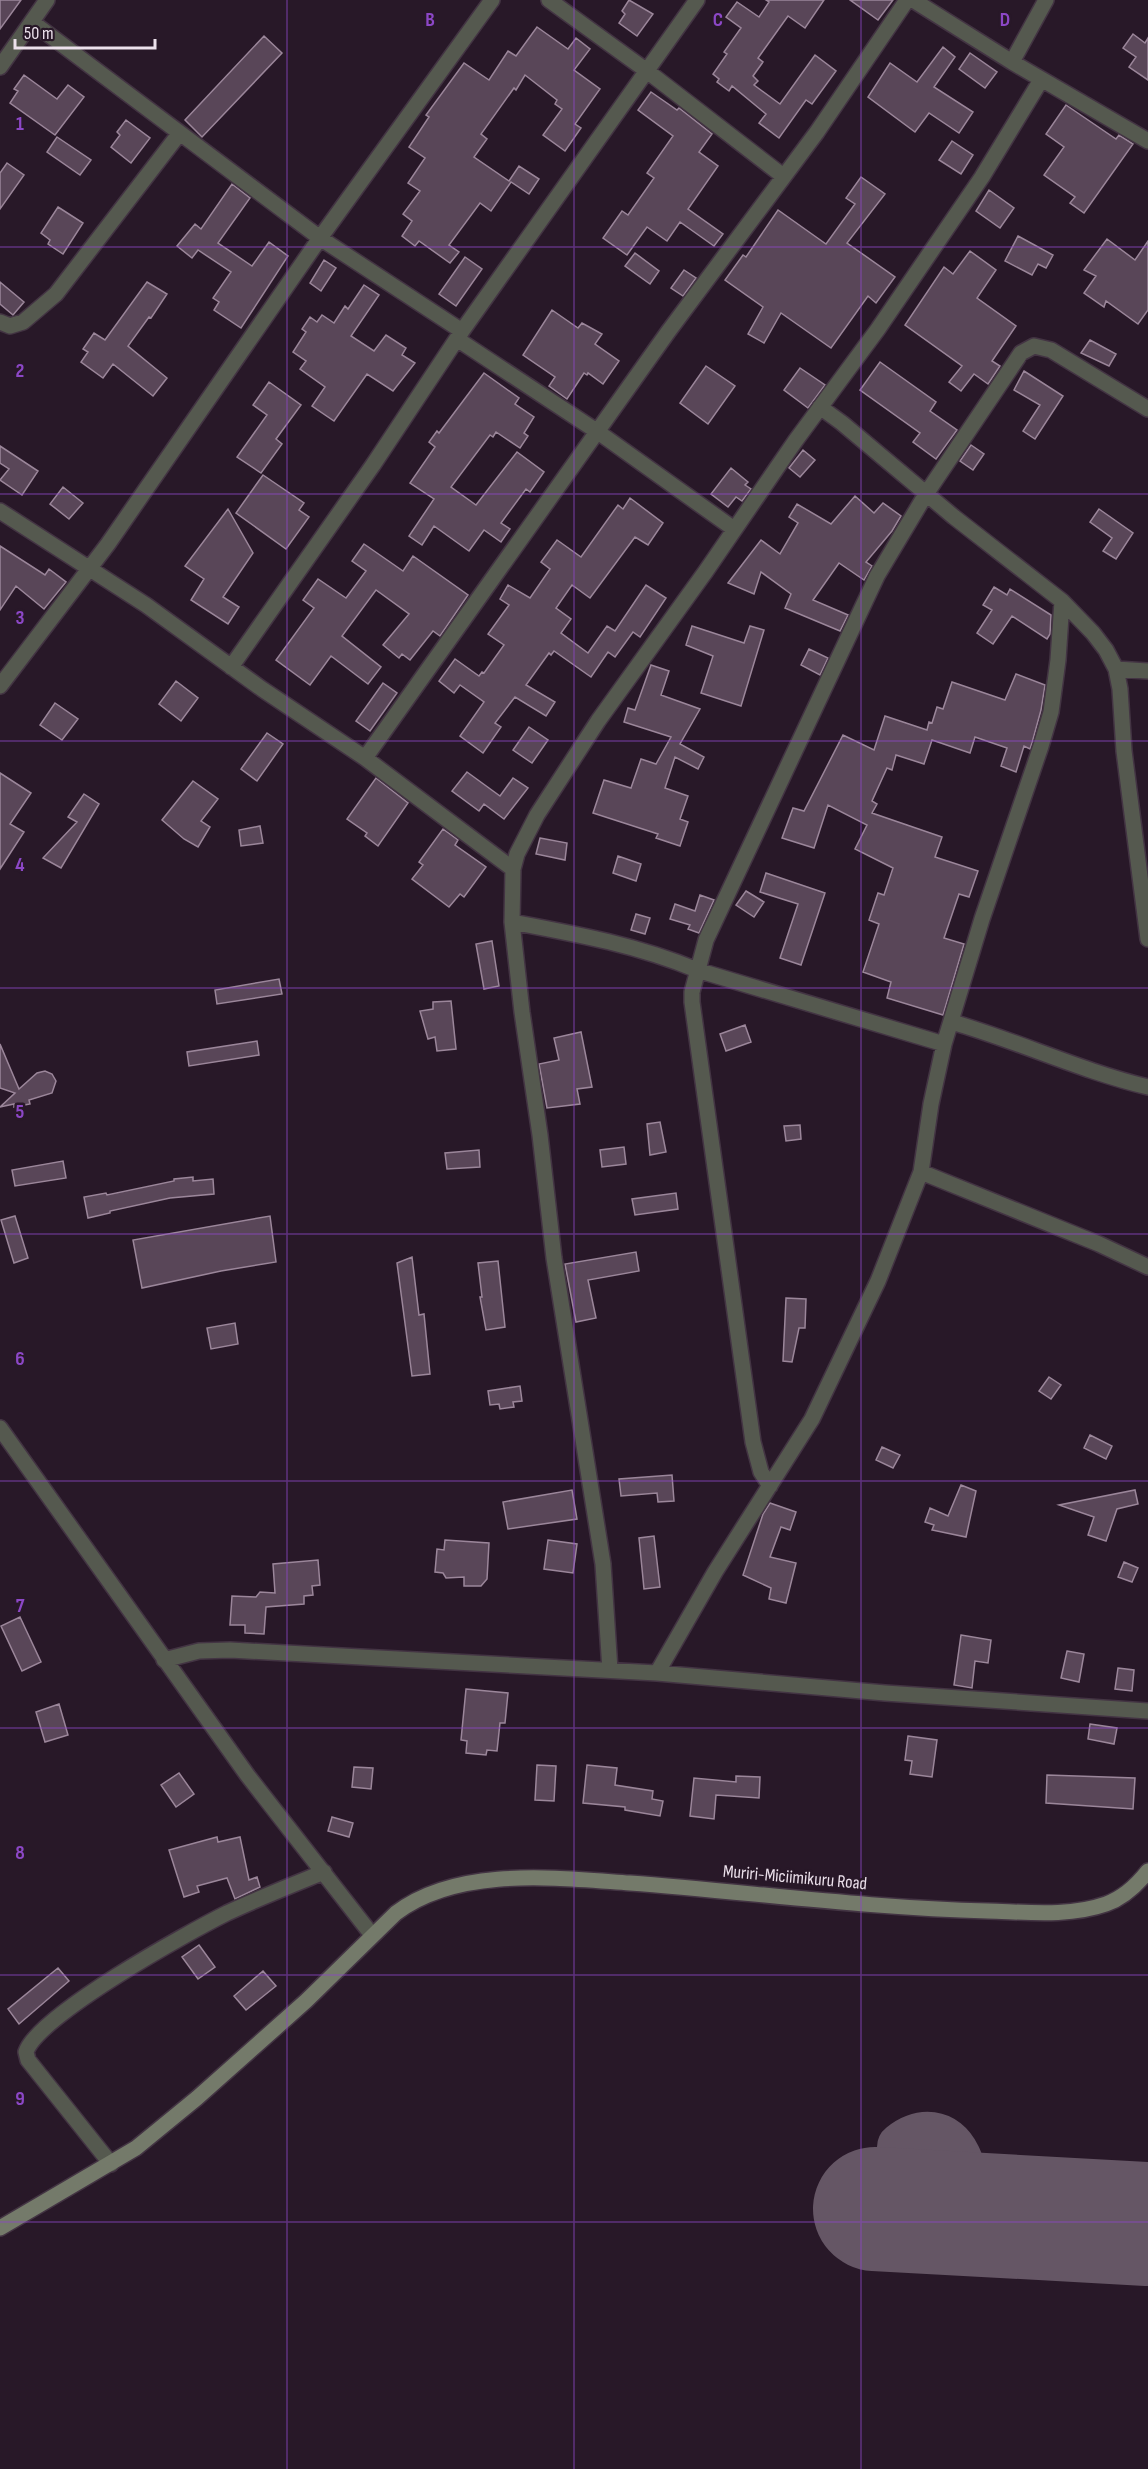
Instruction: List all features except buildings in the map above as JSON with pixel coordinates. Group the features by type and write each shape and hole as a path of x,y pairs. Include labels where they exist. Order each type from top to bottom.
{"street":[{"path":"0,67 47,0"},
{"path":"0,686 90,570 320,238 492,0"},
{"path":"549,0 647,71 783,176"},
{"path":"231,667 460,335 697,0"},
{"path":"365,758 730,247 817,132 907,0"},
{"path":"913,0 1041,80 1148,141"},
{"path":"1012,62 1046,0"},
{"path":"32,22 320,238 734,529"},
{"path":"610,1670 603,1564 554,1258 540,1135 522,1012 512,922 513,869 526,835 570,763 820,407 878,329 982,177 1041,80"},
{"path":"0,322 10,326 23,322 56,294 179,134"},
{"path":"770,1486 761,1472 753,1442 717,1167 694,1018 692,992 706,940 717,912 877,576 926,494 1021,353 1029,347 1045,347 1064,356 1148,409"},
{"path":"820,407 843,423 926,494 1062,601 1106,650 1116,669 1120,689 1124,751 1144,878 1148,939"},
{"path":"0,511 146,605 231,667 365,758 513,869"},
{"path":"657,1673 715,1572 812,1419 878,1281 921,1173 944,1044 982,919 1041,746 1050,712 1058,660 1062,601"},
{"path":"1116,669 1148,671"},
{"path":"512,922 615,942 659,954 697,970 944,1044"},
{"path":"952,1022 1005,1038 1091,1071 1148,1087"},
{"path":"921,1173 1099,1244 1148,1267"},
{"path":"0,1428 248,1776 372,1935"},
{"path":"164,1660 199,1651 230,1650 657,1673 885,1693 1148,1711"},
{"name":"Muriri-Miciimikuru Road","path":"0,2228 136,2148 197,2098 306,2001 372,1935 411,1901 428,1893 470,1883 549,1879 726,1890 942,1911 1051,1912 1106,1904 1138,1884 1148,1871"},
{"path":"111,2164 32,2066 26,2055 30,2043 43,2029 74,2005 182,1937 228,1913 324,1872"}],"taxiway":[{"path":"938,2212 909,2179 902,2162 902,2147 924,2137 932,2137 945,2143 956,2157 964,2180 976,2197 986,2205 1010,2217"}],"runway":[{"path":"875,2209 1148,2224"}]}
